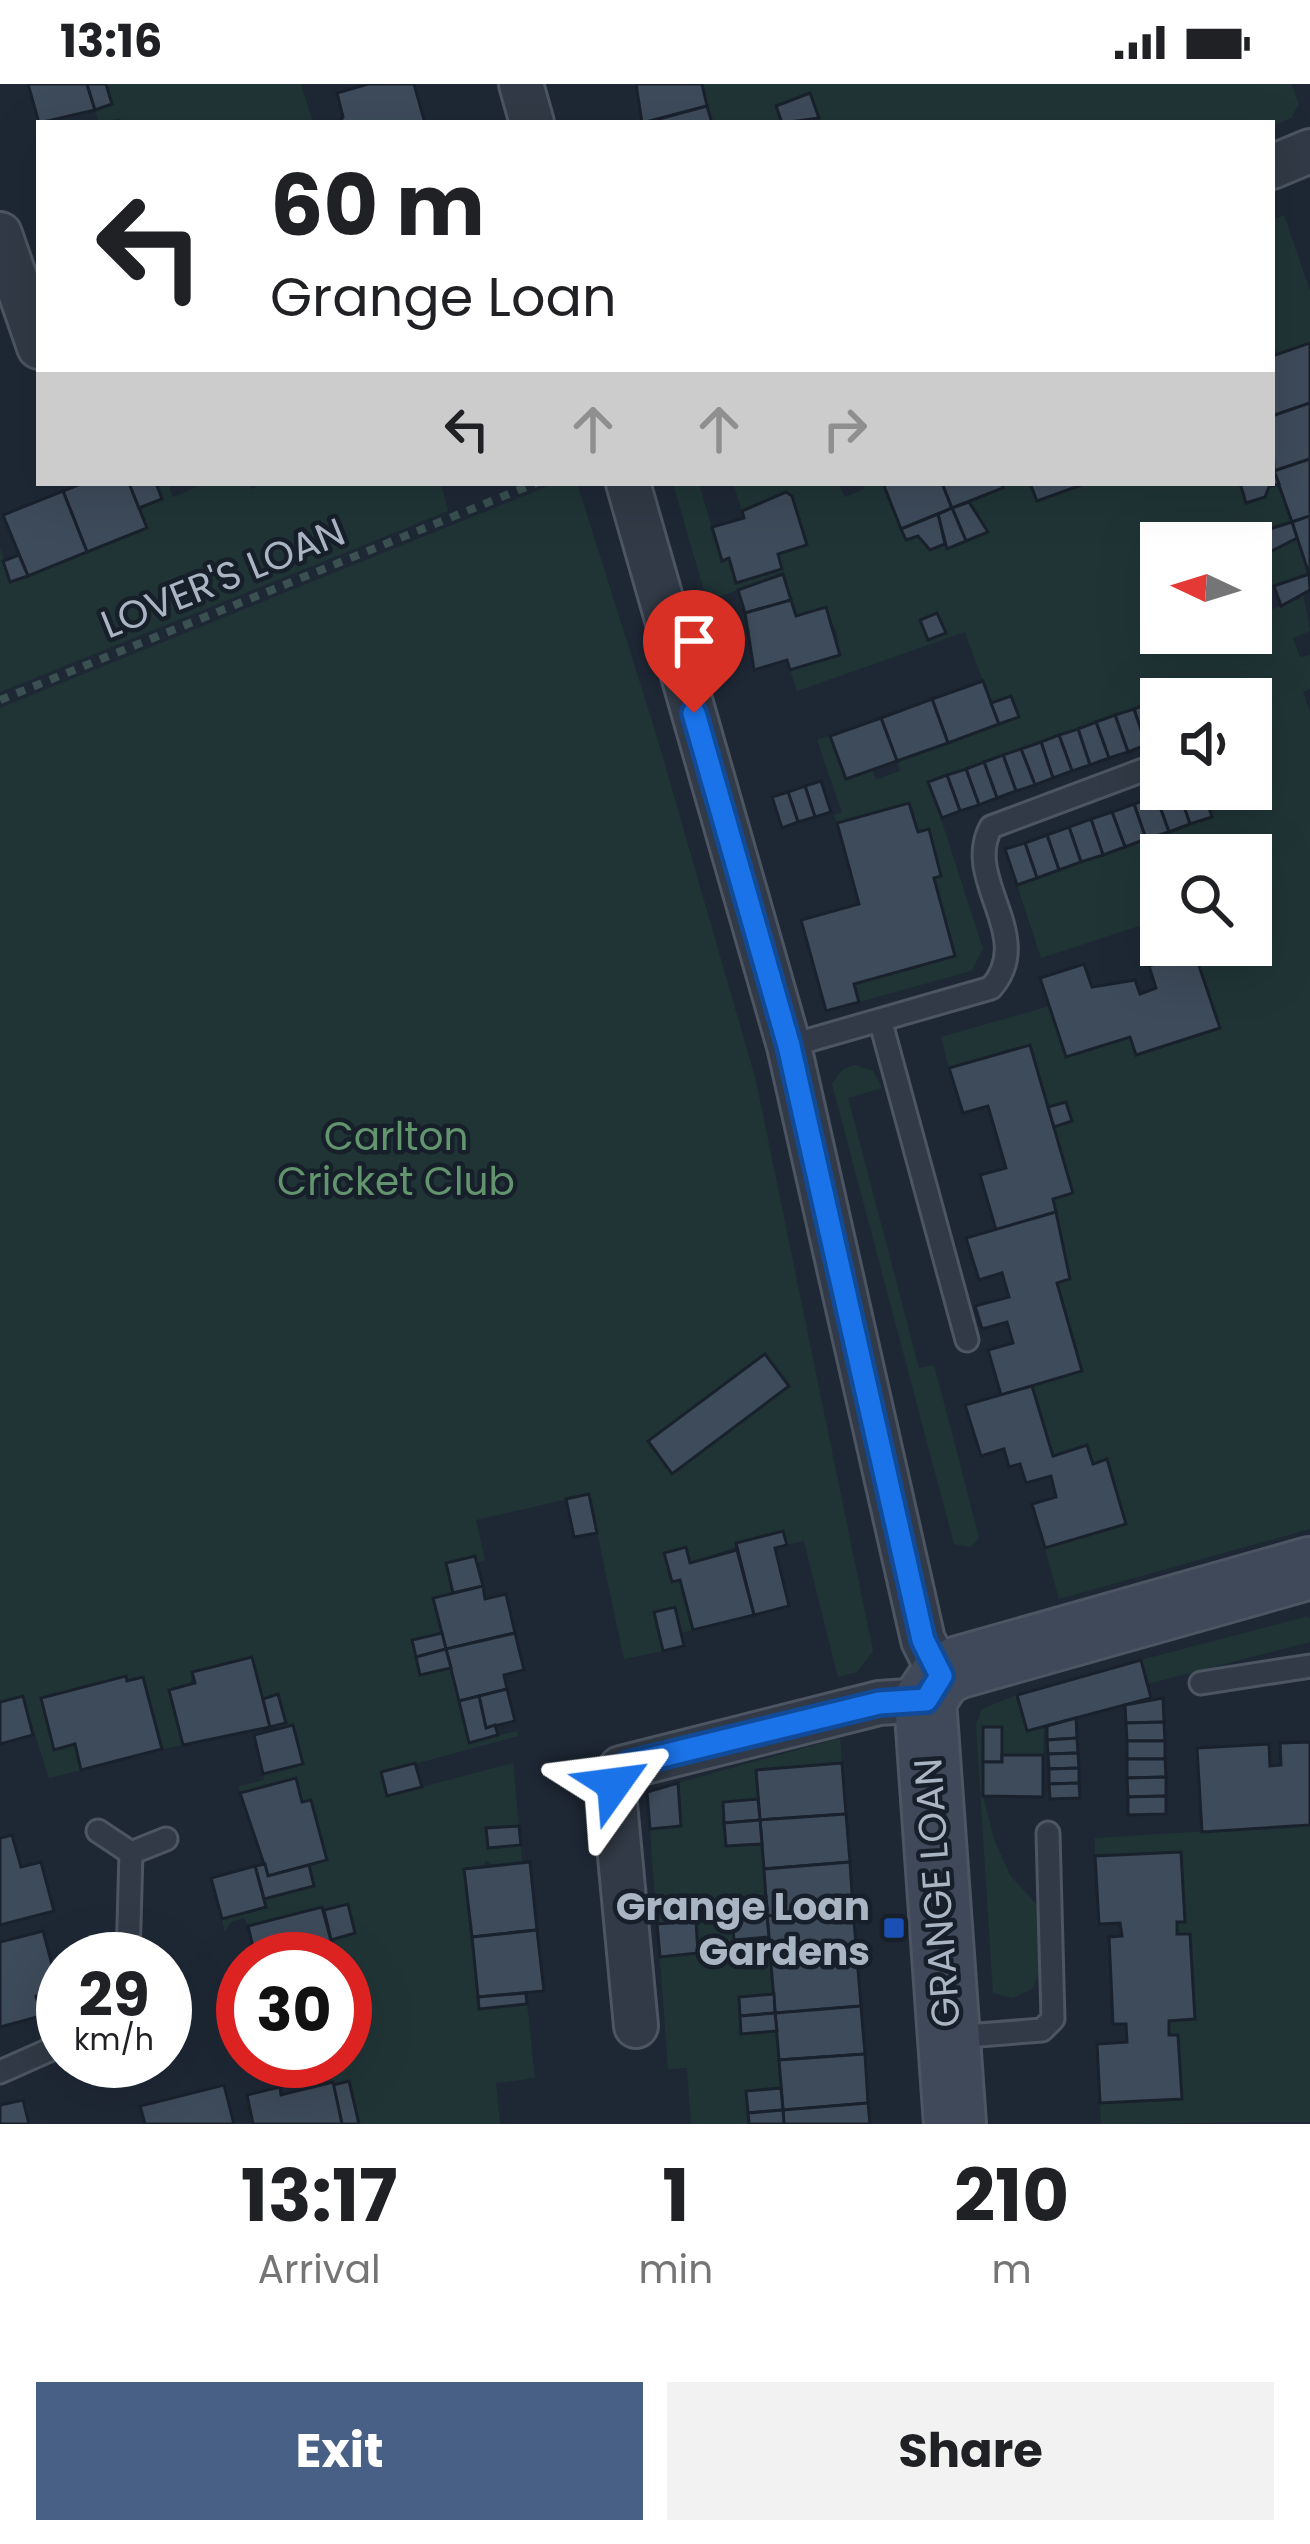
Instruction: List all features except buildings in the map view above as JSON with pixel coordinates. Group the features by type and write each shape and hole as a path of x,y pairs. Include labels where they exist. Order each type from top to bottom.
{"street":[{"path":"521,84 531,120"},
{"path":"1275,166 1310,152"},
{"path":"0,234 36,338"},
{"name":"GRANGE LOAN","path":"629,486 789,1046 933,1688 955,2124"},
{"path":"637,2026 614,1793 621,1768 933,1688 1310,1568"}],"lane":[{"path":"789,1046 979,996 1003,973 1009,941 983,850 991,827 1140,771"},
{"path":"881,1022 967,1340"},
{"path":"1201,1683 1310,1666"},
{"path":"98,1831 131,1853"},
{"path":"948,2038 1042,2030 1053,2020 1048,1833"},
{"path":"131,1853 166,1839"},
{"path":"129,1932 131,1853"},
{"path":"0,2072 36,2056"}],"path":[{"name":"LOVER'S LOAN","path":"0,700 529,486"}],"green space":[{"path":"106,84 301,84 312,120 98,120 95,110"},
{"path":"702,84 1291,84 1299,104 1291,118 1275,125 1275,120 814,120 819,118 776,106 781,120 711,120"},
{"path":"1284,215 1310,291 1310,343 1277,354 1275,348 1275,219"},
{"path":"1279,484 1292,522 1272,546 1272,522 1140,522 1140,654 1272,654 1272,609 1300,599 1303,593 1310,631 1293,638 1300,657 1310,655 1310,689 1303,692 1310,712 1310,1529 1059,1599 1045,1548 1126,1524 1107,1460 1093,1464 1087,1446 1053,1456 1032,1386 1082,1371 1057,1283 1070,1279 1053,1199 1073,1193 1054,1127 1072,1120 1048,1107 1030,1045 949,1068 941,1037 1050,1006 1067,1057 1130,1037 1136,1055 1219,1028 1199,966 1272,966 1272,834 1162,834 1211,817 1209,810 1272,810 1272,678 1140,678 1140,706 929,782 983,949 971,971 859,1002 854,984 955,955 934,878 941,875 929,830 918,832 909,803 837,823 834,815 842,812 817,740 830,736 846,779 872,769 876,780 900,771 897,761 1018,716 1011,696 991,703 965,632 797,691 790,670 839,656 837,633 825,608 796,616 783,574 707,601 674,486 700,486 721,560 729,558 737,583 782,569 778,554 807,545 792,496 785,492 742,511 734,486 840,486 845,497 863,486 884,486 906,540 918,536 930,550 945,544 948,549 987,533 969,502 1002,486 1241,486 1247,503 1265,497 1269,487"},
{"path":"157,486 169,486 173,497 199,486 442,486 448,511 0,692 0,548 11,582 146,529 139,508 162,499"},
{"name":"Carlton Cricket Club","path":"549,486 578,486 657,737 756,1081 873,1651 857,1672 838,1677 804,1541 787,1545 782,1531 690,1563 685,1548 665,1553 672,1581 680,1580 693,1630 681,1633 675,1608 655,1612 663,1651 624,1659 589,1494 476,1520 485,1560 476,1563 474,1556 446,1563 453,1593 434,1599 442,1633 412,1641 420,1675 451,1668 469,1742 517,1731 518,1736 381,1773 388,1796 513,1763 519,1826 486,1829 488,1848 521,1845 522,1863 493,1865 485,1860 485,1866 464,1869 479,2009 527,2004 535,2078 496,2083 500,2124 359,2124 350,2088 372,2088 372,1932 355,1932 348,1904 248,1926 244,1918 231,1922 225,1932 222,1919 265,1908 264,1899 313,1886 309,1865 327,1860 311,1800 302,1802 296,1778 240,1793 239,1786 264,1780 263,1774 303,1764 271,1731 285,1722 277,1695 263,1699 192,1672 183,1745 162,1749 143,1677 127,1681 125,1676 41,1698 53,1749 75,1744 81,1770 49,1778 23,1697 0,1702 0,708"},
{"path":"1297,538 1309,574 1272,587 1272,551"},
{"path":"1140,842 1140,926 1041,958 1017,885"},
{"path":"854,1065 873,1071 882,1088 848,1098 919,1368 934,1365 979,1537 971,1547 954,1544 832,1084 842,1070"},
{"path":"1310,1618 1310,1642 1147,1684 1141,1660"},
{"path":"1017,1695 1027,1730 1044,1727 1043,1755 1002,1755 1002,1727 983,1728 983,1796 994,1839 1010,1875 1037,1905 1040,1972 1032,1989 1013,1998 993,1993 976,1725 982,1709"},
{"path":"840,1738 842,1763 757,1770 758,1799 723,1803 726,1846 762,1844 766,1896 731,1899 769,1937 774,1994 739,1997 741,2033 777,2031 781,2088 746,2091 749,2124 691,2124 687,2068 668,2069 660,1957 698,1953 695,1921 657,1924 650,1829 681,1826 678,1783"},
{"path":"1310,1825 1310,2122 1101,2124 1100,2103 1181,2099 1178,2036 1169,2035 1169,2021 1195,2018 1190,1934 1177,1934 1177,1922 1184,1922 1095,1856 1095,1838"}],"place":[{"name":"Grange Loan Gardens","path":"894,1928"}],"route":[{"path":"614,1784 617,1772 629,1764 879,1703 926,1700 941,1676 923,1640 789,1046 694,713"}]}
